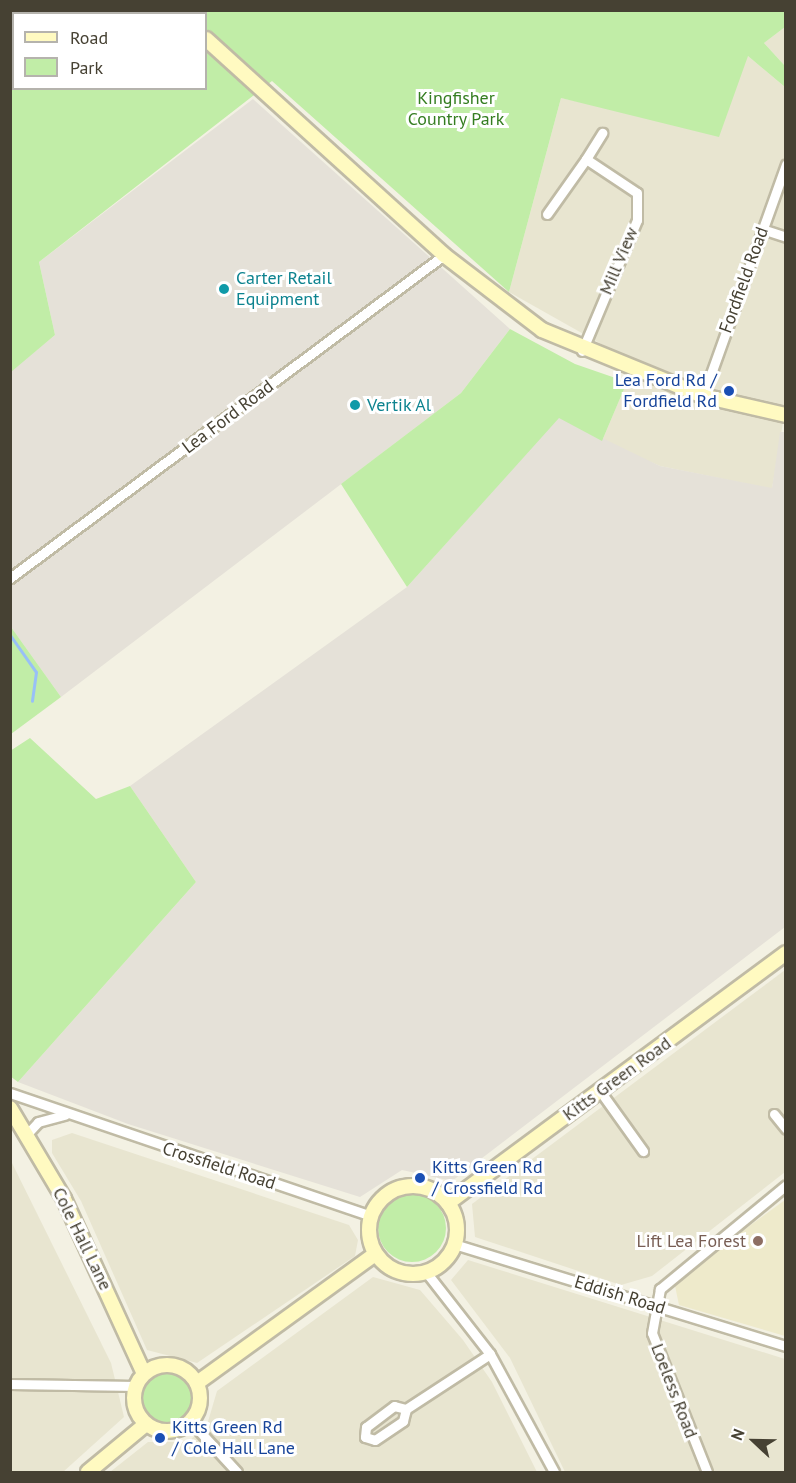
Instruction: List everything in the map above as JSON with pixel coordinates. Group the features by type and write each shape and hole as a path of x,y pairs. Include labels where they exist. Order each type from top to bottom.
{"street":[{"path":"207,40 444,255 542,330 582,351 703,396 786,415"},
{"path":"547,214 602,133"},
{"name":"Mill View","path":"582,351 639,207 632,188 586,159"},
{"name":"Fordfield Road","path":"703,396 786,164"},
{"path":"762,229 786,237"},
{"name":"Lea Ford Road","path":"10,578 444,255"},
{"name":"Kitts Green Road","path":"448,1203 786,953"},
{"path":"600,1091 643,1151"},
{"name":"Crossfield Road","path":"10,1093 67,1115 371,1216"},
{"name":"Cole Hall Lane","path":"10,1108 64,1199 140,1380"},
{"path":"774,1114 786,1129"},
{"path":"27,1134 38,1122 67,1115"},
{"name":"Loeless Road","path":"707,1473 652,1333 656,1307 668,1278 786,1185"},
{"path":"404,1187 432,1191 448,1203 457,1227 454,1244 444,1261 426,1272 395,1271 375,1254 371,1216 386,1196 404,1187"},
{"name":"Eddish Road","path":"454,1244 786,1346"},
{"path":"197,1383 375,1254"},
{"path":"426,1272 490,1354 554,1473"},
{"path":"406,1409 394,1406 366,1427 365,1437 375,1440 403,1420 406,1409 490,1354"},
{"path":"10,1384 140,1380 170,1365 197,1383 200,1401 191,1422 169,1431 146,1424 135,1407 140,1380"},
{"path":"191,1422 237,1473"},
{"path":"88,1473 146,1424"}],"shaded area":[{"path":"785,27 785,66 764,43"},
{"path":"748,56 785,87 786,404 772,489 660,466 602,441 635,363 509,292 561,98 613,109"},
{"path":"253,99 510,329 461,393 61,697 11,627 10,372 55,335 39,262"},
{"path":"559,417 660,466 772,488 780,432 785,432 785,927 452,1181 402,1170 360,1197 128,1124 18,1082 196,882 130,786 407,587"},
{"path":"785,970 785,1172 652,1276 621,1285 475,1237 472,1204"},
{"path":"72,1133 349,1225 358,1240 355,1256 197,1363 147,1350 81,1201 52,1153 52,1140"},
{"path":"10,1159 111,1363 124,1417 63,1472 11,1472"},
{"name":"Lift Lea Forest","path":"785,1200 785,1336 679,1305 674,1281"},
{"path":"468,1260 785,1359 785,1472 565,1472 510,1358 451,1280"},
{"path":"373,1277 420,1290 463,1340 492,1382 537,1472 110,1472 148,1442 188,1442 207,1425 217,1391"}],"green space":[{"name":"Kingfisher Country Park","path":"11,11 785,11 785,27 764,43 785,66 785,87 748,56 719,137 561,98 509,292 272,81 39,262 55,335 11,372"},
{"path":"510,329 575,364 627,382 602,441 559,418 407,587 341,484 461,393"},
{"path":"11,627 61,697 10,734"},
{"path":"30,738 96,799 130,786 196,882 18,1082 10,1076 10,751"},
{"path":"412,1194 425,1196 436,1204 444,1215 446,1228 444,1241 436,1252 425,1260 412,1262 399,1260 388,1252 380,1241 378,1228 380,1215 388,1204 399,1196"},
{"path":"167,1373 176,1375 187,1384 192,1398 190,1407 181,1418 167,1423 158,1421 147,1412 142,1398 144,1389 153,1378"}],"waterway":[{"path":"10,635 36,672 32,701"}],"place":[{"name":"Carter Retail Equipment","path":"224,289"},
{"name":"Lea Ford Rd / Fordfield Rd","path":"729,391"},
{"name":"Vertik Al","path":"355,405"},
{"name":"Kitts Green Rd / Crossfield Rd","path":"420,1178"},
{"name":"Lift Lea Forest","path":"758,1241"},
{"name":"Kitts Green Rd / Cole Hall Lane","path":"160,1438"}]}
